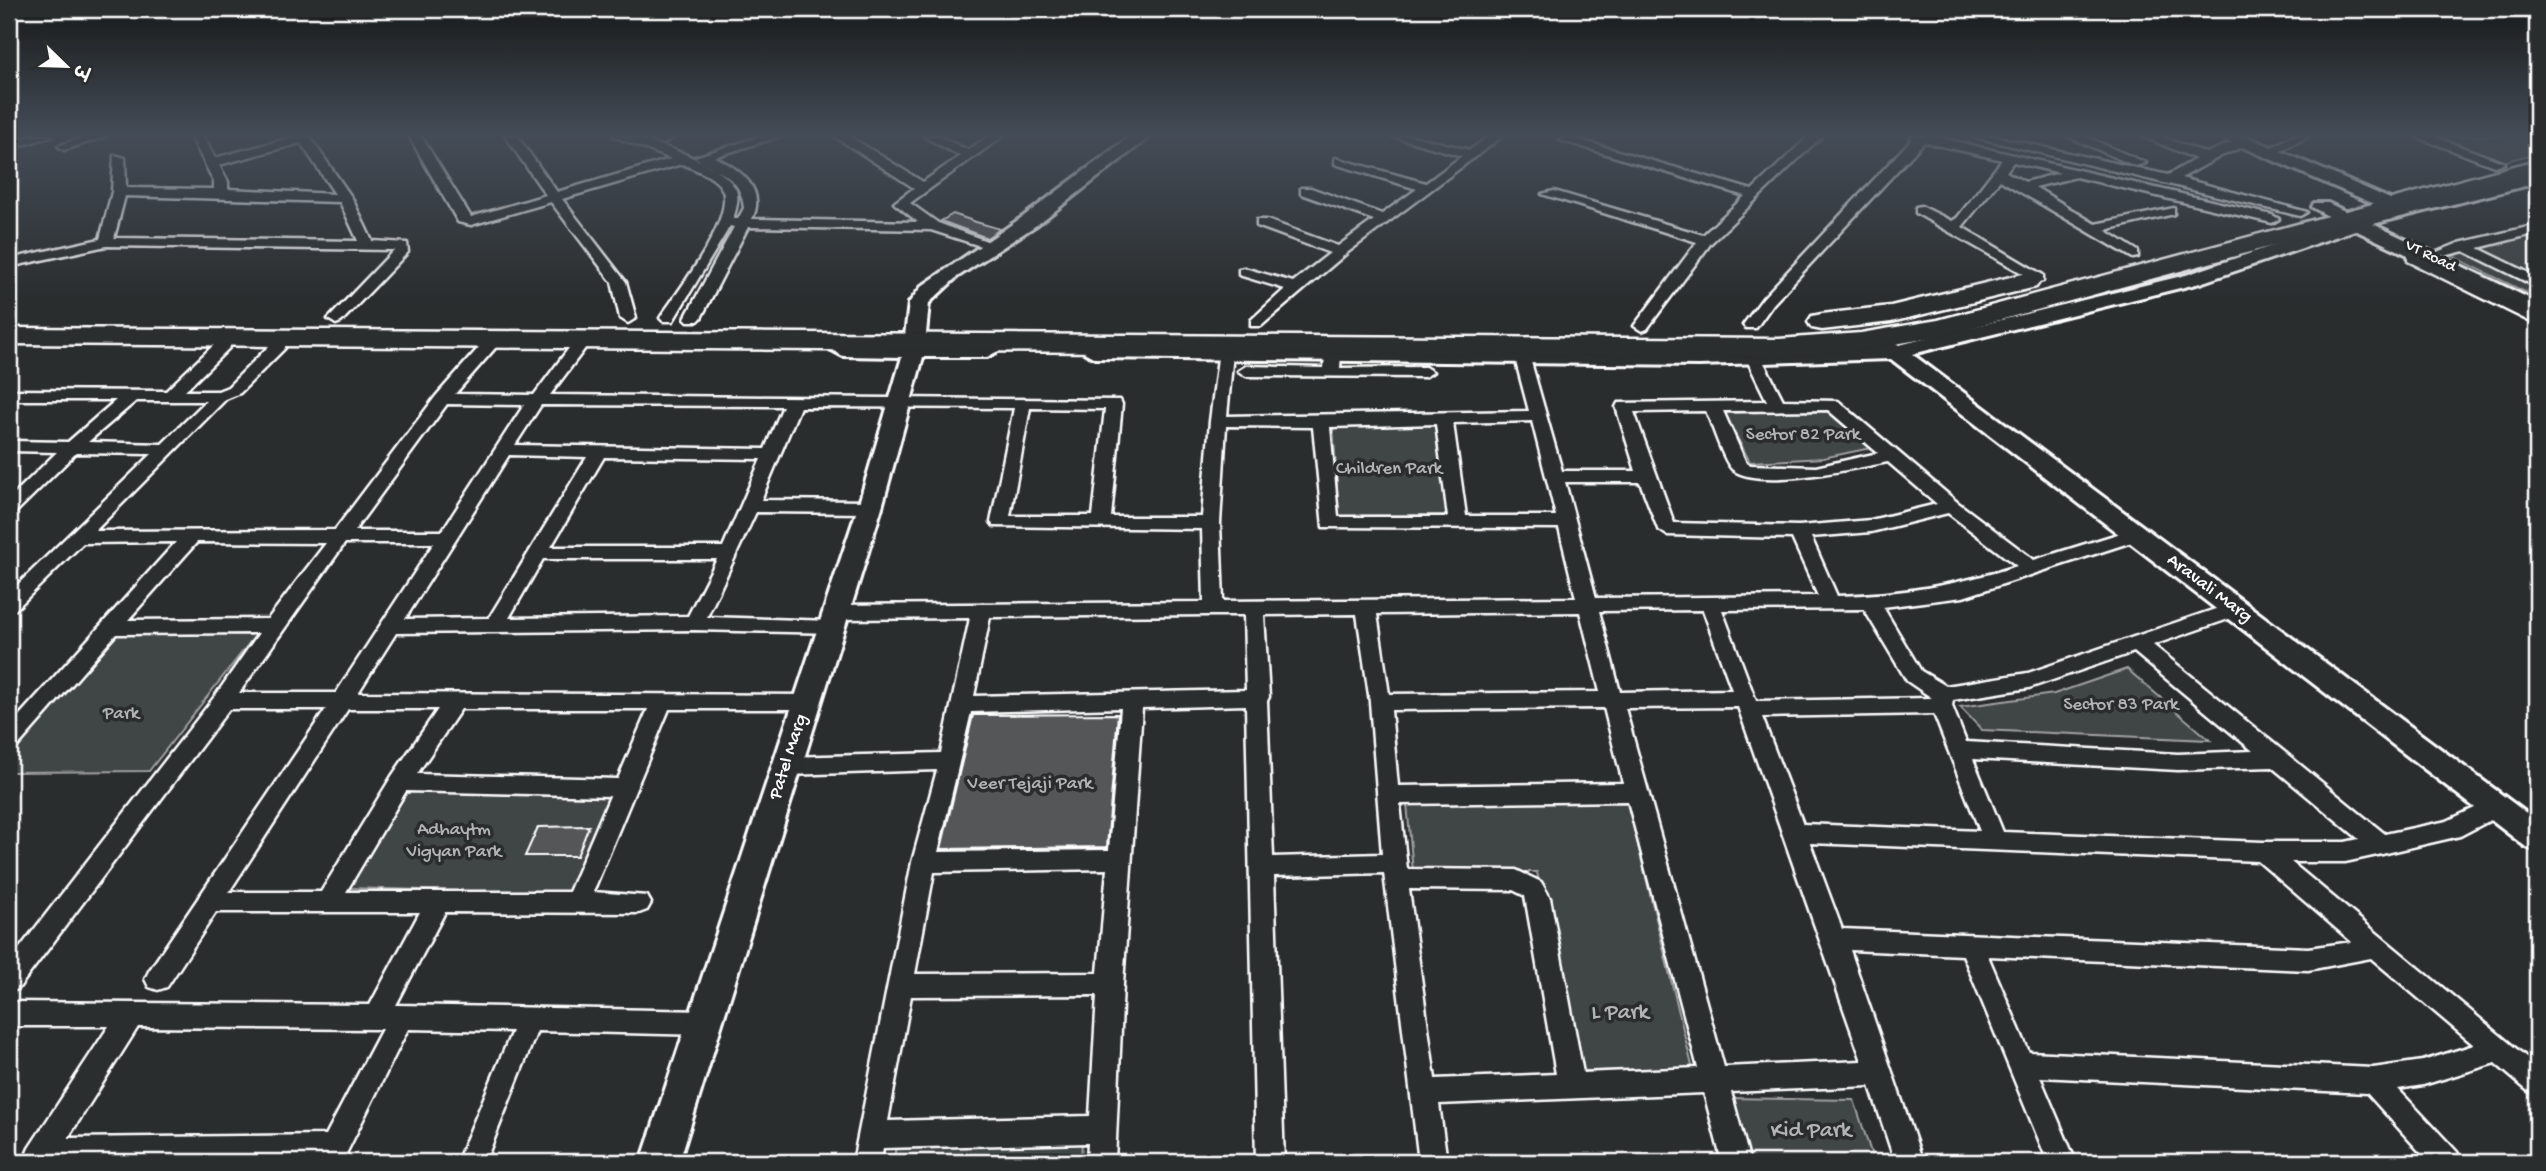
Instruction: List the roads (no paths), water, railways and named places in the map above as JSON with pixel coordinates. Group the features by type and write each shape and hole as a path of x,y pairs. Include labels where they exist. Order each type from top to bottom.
{"highway":[{"path":"9,336 491,342 915,337 1779,348 1888,346 1941,328 2413,191"},
{"path":"9,315 337,319 680,318 915,337 1127,325 1256,323 1752,326 1816,323 1891,314 2272,219 2352,210 2435,191"}],"street":[{"path":"340,191 366,243"},
{"path":"447,191 463,219 471,220 576,191"},
{"path":"550,191 619,282 628,318"},
{"path":"680,318 726,223 732,200 730,191"},
{"path":"680,318 751,208 749,191"},
{"path":"916,191 901,203 933,226"},
{"name":"Patel Marg","path":"660,1162 870,507 901,404 919,303 929,290 1066,191"},
{"path":"1306,191 1384,219"},
{"path":"1256,323 1293,287 1338,251 1425,191"},
{"path":"1740,191 1752,194"},
{"path":"1642,326 1706,240 1756,191"},
{"path":"1752,326 1776,292 1873,191"},
{"path":"1952,227 1962,220 1985,191"},
{"path":"2031,191 2133,254"},
{"path":"2151,191 2272,219"},
{"path":"2243,191 2352,210 2460,191"},
{"name":"VT Road","path":"2325,191 2352,210 2537,310"},
{"path":"106,242 119,192 345,198"},
{"path":"1549,194 1706,240"},
{"path":"1921,210 2038,278"},
{"path":"2092,229 2169,211"},
{"path":"726,223 933,226 993,246"},
{"path":"1262,223 1338,251"},
{"path":"2536,231 2413,258 2537,320"},
{"path":"9,263 106,242 366,243 402,246 401,251 337,319"},
{"path":"2464,246 2537,284"},
{"name":"VT Road","path":"2434,253 2537,298"},
{"path":"1244,272 1293,287"},
{"path":"9,343 279,345 491,342 578,347 915,337 1225,354 1425,372"},
{"path":"9,981 223,701 274,626 442,400 491,342"},
{"path":"172,395 224,344"},
{"path":"9,395 219,396 234,390 279,345"},
{"path":"1246,371 1332,364 1523,358 1754,358 1888,346"},
{"name":"Aravali Marg","path":"1888,346 2537,838"},
{"path":"158,979 343,701 504,450 538,399 578,347"},
{"path":"1214,610 1211,523 1225,354"},
{"path":"1523,358 1540,416 1586,607 1736,1162"},
{"path":"1754,358 1778,406"},
{"path":"9,604 219,396"},
{"path":"9,509 72,447 130,397"},
{"path":"442,400 1114,404 1101,523"},
{"path":"694,623 730,553 793,403"},
{"path":"1023,403 1000,522 1211,523"},
{"path":"1951,506 1879,525 1799,532 1667,529 1624,407 1832,405 1889,456 2033,569"},
{"path":"1713,408 1739,466 1748,470 1816,471 1889,456"},
{"path":"1218,421 1321,422 1540,416"},
{"path":"1444,418 1458,523"},
{"path":"1321,422 1329,523 1565,522"},
{"path":"9,446 166,449"},
{"path":"504,450 770,454"},
{"path":"494,625 598,452"},
{"path":"1555,477 1647,476"},
{"path":"751,506 870,507"},
{"path":"1799,532 1831,603"},
{"path":"391,626 834,620 981,612 1711,606 1870,602 1964,590 2137,534"},
{"path":"9,741 192,536"},
{"path":"78,537 447,537"},
{"path":"536,552 730,553"},
{"path":"1870,602 1914,676 1942,700 1995,840"},
{"path":"1711,606 1792,834 1833,939 1909,1162"},
{"path":"1366,609 1380,702 1395,871 1433,1162"},
{"path":"1380,702 1612,701 1745,704 1942,700 2029,680 2236,609"},
{"path":"1254,610 1259,697 1270,1162"},
{"path":"981,612 950,761 924,862 870,1149 1104,1129"},
{"path":"111,627 274,626"},
{"path":"2137,643 2382,845"},
{"path":"961,704 1259,697"},
{"path":"1101,1162 1110,984 1132,700"},
{"path":"223,701 807,701"},
{"path":"328,901 400,782 455,701"},
{"path":"577,902 661,702"},
{"path":"1959,750 2178,762 2277,758"},
{"path":"786,765 950,761"},
{"path":"400,782 627,788"},
{"path":"1389,795 1637,792"},
{"path":"1792,834 2263,852 2345,852 2452,829 2496,807"},
{"path":"2263,852 2537,1082"},
{"path":"924,862 1120,859"},
{"path":"1263,867 1395,871 1516,880 1533,890 1538,898 1572,1088"},
{"path":"208,902 639,903"},
{"path":"40,1157 330,1155 437,904"},
{"path":"1833,939 2308,958 2361,951 2372,946"},
{"path":"1970,943 2062,1162"},
{"path":"899,985 1110,984"},
{"path":"9,1014 706,1023"},
{"path":"40,1157 132,1014"},
{"path":"471,1162 529,1020"},
{"path":"2023,1064 2374,1081 2423,1073 2500,1049"},
{"path":"1423,1092 1572,1088 1878,1073"},
{"path":"2374,1081 2447,1162"}],"park label":[{"name":"Sector 82 Park","path":"1803,435"},
{"name":"Children Park","path":"1389,469"},
{"name":"Sector 83 Park","path":"2121,705"},
{"name":"Park","path":"121,714"},
{"name":"Veer Tejaji Park","path":"1030,784"},
{"name":"Adhaytm Vigyan Park","path":"454,841"},
{"name":"L Park","path":"1620,1013"},
{"name":"Kid Park","path":"1811,1131"}]}
